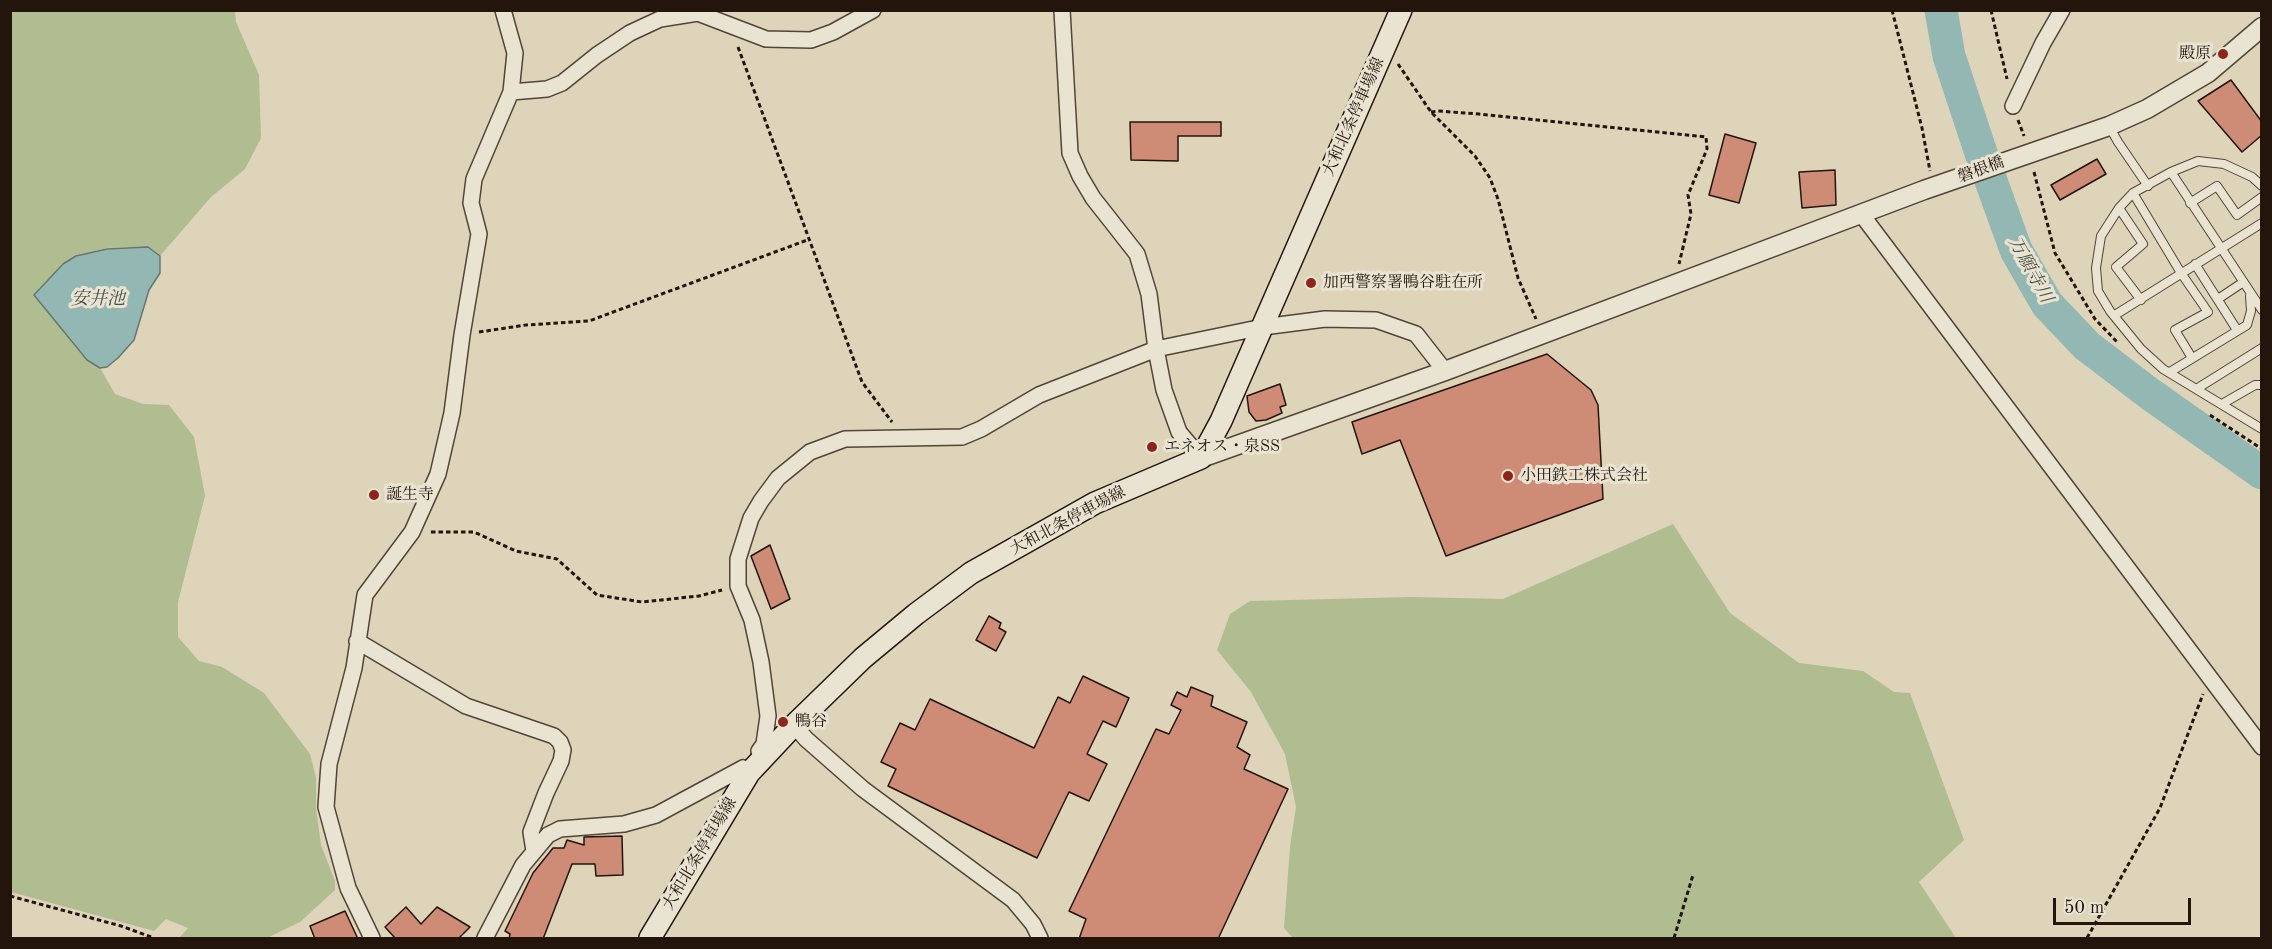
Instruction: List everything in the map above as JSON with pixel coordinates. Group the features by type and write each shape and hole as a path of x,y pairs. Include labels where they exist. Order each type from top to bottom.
{"main road":[{"name":"大和北条停車場線","path":"650,939 749,773 794,724 863,658 971,573 1095,503 1202,458 1263,327 1401,10"}],"street":[{"path":"372,939 348,888 326,807 329,764 354,668 365,595 412,532 438,474 452,413 478,234 471,203 474,178 511,92 515,53 503,10"},
{"path":"511,92 547,89 562,83 597,55 630,33 660,19 698,13 766,39 811,39 833,32 873,10"},
{"path":"1062,10 1070,153 1093,198 1137,254 1149,294 1164,390 1179,432 1202,458"},
{"path":"2013,106 2043,43 2062,10"},
{"name":"磐根橋","path":"1202,458 1679,284 2015,157 2109,126 2147,109 2208,74 2262,27"},
{"path":"1862,215 2262,747"},
{"path":"762,757 759,751 764,744 768,716 761,662 752,620 738,586 738,559 745,533 760,501 778,478 810,452 845,439 955,438 971,434 1040,395 1156,349 1263,327 1325,319 1376,320 1416,334 1444,371"},
{"path":"357,641 466,706 554,736 560,742 563,750 561,761 531,832 534,851"},
{"path":"794,724 806,739 863,789 1013,900 1033,924 1040,939"},
{"path":"485,939 522,865 548,835 560,829 624,824 656,815 743,768 749,773"}],"lane":[{"path":"2109,126 2148,186"},
{"path":"2262,186 2252,177 2224,164 2198,161 2171,172 2133,193 2119,208 2101,236 2096,268 2098,291 2141,349 2163,369 2198,388 2262,429"},
{"path":"2171,172 2242,283 2262,310"},
{"path":"2190,203 2217,186 2237,214 2262,197"},
{"path":"2133,193 2181,273 2208,312 2175,330 2192,358"},
{"path":"2119,208 2143,244 2116,267 2141,300"},
{"path":"2115,315 2262,223"},
{"path":"2194,264 2237,330"},
{"path":"2218,299 2242,283"},
{"path":"2170,372 2247,325 2251,311 2250,294"},
{"path":"2198,388 2262,348"},
{"path":"2222,404 2255,385 2262,385"}],"path":[{"path":"1892,10 1922,128 1940,185"},
{"path":"719,20 735,39 862,382 905,439"},
{"path":"1384,49 1393,57 1431,112 1475,156 1490,178 1498,199 1518,278 1542,334"},
{"path":"1431,112 1491,115 1706,137 1707,149 1688,195 1691,214 1677,272 1679,284"},
{"path":"462,335 526,325 589,321 810,239"},
{"path":"412,532 474,532 516,551 557,559 597,595 642,602 699,596 738,586"},
{"path":"2087,939 2160,808 2209,678"},
{"path":"1674,939 1693,875"},
{"path":"10,896 121,926 154,939"}],"green space":[{"path":"10,11 235,11 236,22 259,75 261,138 245,169 211,197 160,256 148,247 138,247 107,248 76,256 62,264 34,295 87,361 100,368 115,394 143,404 169,405 194,437 205,496 178,602 178,637 199,661 222,667 264,693 310,754 316,778 316,809 321,845 335,881 335,890 300,922 267,938 179,938 188,928 166,919 154,931 11,892"},
{"path":"1673,524 1730,613 1799,663 1863,671 1894,692 1910,693 1964,840 1919,882 1956,938 1293,938 1284,928 1290,847 1296,807 1285,754 1251,692 1217,650 1230,614 1250,601 1412,597 1503,599"}],"water":[{"name":"安井池","path":"148,247 160,256 160,273 149,290 134,340 118,358 107,367 100,368 87,360 34,295 63,264 76,256 107,249"}],"building":[{"path":"2231,80 2262,122 2262,135 2242,152 2198,101"},
{"path":"1130,122 1221,122 1221,136 1178,136 1178,161 1131,160"},
{"path":"1725,134 1756,143 1739,203 1709,195"},
{"path":"2097,159 2106,174 2060,200 2051,185"},
{"path":"1835,170 1836,205 1802,208 1799,172"},
{"name":"小田鉄工株式会社","path":"1547,354 1591,390 1598,405 1603,499 1446,556 1400,440 1362,454 1352,422"},
{"path":"1280,384 1286,405 1280,407 1282,413 1266,420 1256,421 1249,412 1247,396"},
{"path":"770,545 790,599 771,609 751,556"},
{"path":"989,616 1001,623 999,628 1006,632 996,651 976,640"},
{"path":"1083,676 1129,698 1116,727 1103,721 1087,754 1107,764 1089,801 1069,792 1037,858 888,786 896,769 881,762 900,723 915,730 930,699 1034,748 1058,697 1070,703"},
{"path":"1191,687 1213,696 1211,706 1247,722 1237,747 1250,755 1244,769 1288,789 1218,939 1079,939 1086,919 1069,911 1156,729 1169,734 1181,710 1171,705 1177,692 1187,697"},
{"path":"622,836 623,875 596,876 595,864 572,864 543,939 509,939 510,934 505,931 533,873 553,848 564,848 567,840 584,845 584,837"},
{"path":"406,907 421,924 437,907 470,927 458,939 396,939 385,927"},
{"path":"345,911 358,939 315,939 310,926"}],"waterway":[{"name":"万願寺川","path":"1941,10 1949,56 1982,156 2016,250 2047,304 2087,346 2150,394 2262,473"}],"place":[{"name":"殿原","path":"2223,54"},
{"name":"加西警察署鴨谷駐在所","path":"1311,283"},
{"name":"エネオス・泉SS","path":"1152,447"},
{"name":"小田鉄工株式会社","path":"1508,476"},
{"name":"誕生寺","path":"374,495"},
{"name":"鴨谷","path":"783,722"}]}
